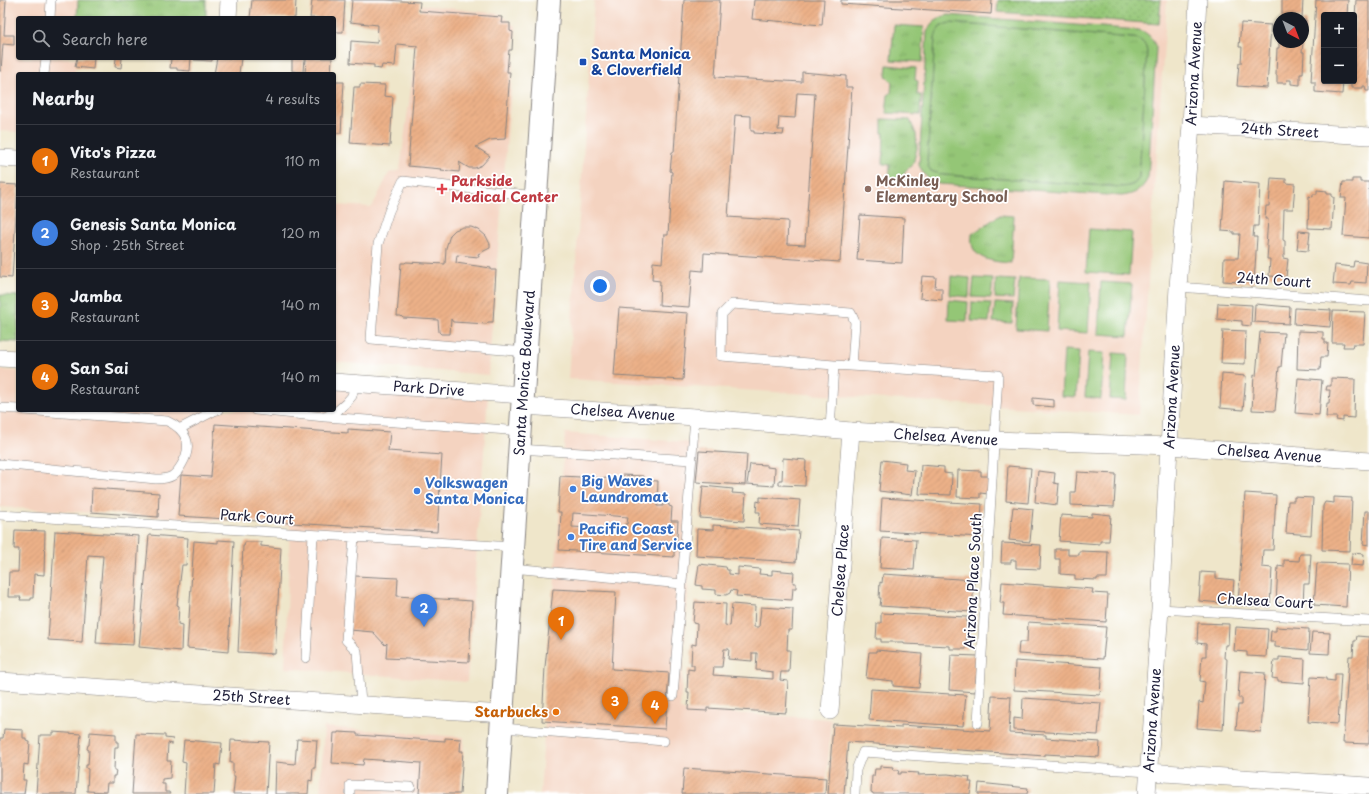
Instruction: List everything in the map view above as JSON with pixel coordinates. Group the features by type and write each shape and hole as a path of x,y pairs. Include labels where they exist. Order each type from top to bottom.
{"main road":[{"name":"Santa Monica Boulevard","path":"497,794 549,0"}],"street":[{"path":"228,16 229,0"},
{"name":"Arizona Avenue","path":"1147,794 1170,446 1178,287 1191,125 1198,0"},
{"name":"24th Street","path":"1191,125 1369,136"},
{"path":"0,158 16,159"},
{"path":"0,358 16,360"},
{"name":"Park Drive","path":"336,382 523,400"},
{"name":"Chelsea Avenue","path":"523,400 851,431 995,440 1170,446 1369,461"},
{"name":"Chelsea Place","path":"830,711 851,431"},
{"name":"25th Street","path":"0,681 361,704 502,721"},
{"path":"1148,772 1369,786"}],"lane":[{"path":"50,16 52,0"},
{"path":"44,72 46,60"},
{"path":"526,352 370,339 378,244 389,211 403,181 536,196"},
{"name":"24th Court","path":"1178,287 1369,301"},
{"path":"732,304 851,313 856,322 852,366 721,356 722,314 732,304"},
{"path":"830,429 834,365"},
{"name":"Arizona Place South","path":"852,366 998,375 978,723"},
{"path":"336,412 352,396 355,383"},
{"path":"0,408 16,410"},
{"path":"0,464 156,479 172,476 178,471 187,457 188,449 186,436 181,428 167,421 52,412"},
{"path":"181,428 212,412"},
{"path":"275,412 692,460"},
{"path":"325,417 335,412"},
{"path":"673,696 695,417"},
{"name":"Park Court","path":"0,515 354,537 512,558 682,584"},
{"path":"306,658 313,535"},
{"path":"354,537 346,640 357,651 361,704"},
{"name":"Chelsea Court","path":"1160,609 1369,621"},
{"path":"502,721 664,741"},
{"path":"855,794 856,770 863,752 1148,772"},
{"path":"350,794 350,785 411,787"}],"shaded area":[{"path":"0,0 78,0 77,16 16,16 16,60 76,60 75,72 16,72 16,132 0,131"},
{"name":"McKinley Elementary School","path":"594,0 1167,0 1139,415 568,379"},
{"name":"Parkside Medical Center","path":"422,5 501,14 516,27 488,375 336,362 336,205 372,207 389,173 400,170"},
{"path":"0,370 16,371 16,412 336,412 336,388 488,397 467,682 285,668 290,525 0,507"},
{"path":"565,433 698,443 680,710 831,719 826,794 540,794"},
{"path":"324,727 464,737 461,794 320,794"}],"green space":[{"path":"78,0 206,0 206,16 77,16"},
{"path":"998,0 1161,0 1159,24 997,12"},
{"path":"949,15 1139,30 1148,35 1152,39 1156,48 1148,178 1143,186 1135,193 1122,196 939,184 929,179 919,165 927,32 933,22 938,18","holes":["951,23 1139,39 1143,42 1147,52 1139,177 1134,184 1121,187 943,175 931,171 927,160 935,38 938,29 945,24"]},
{"path":"951,23 1133,38 1139,39 1143,42 1147,52 1139,177 1136,182 1130,186 1121,187 943,175 931,171 927,160 935,38 940,27"},
{"path":"894,25 924,27 922,62 891,60"},
{"path":"887,65 916,68 915,80 918,81 917,95 921,95 920,115 886,113 888,95 891,93 892,82 886,76"},
{"path":"882,119 910,120 916,134 917,148 913,164 905,171 903,183 889,183 890,165 883,164 884,133 882,133"},
{"path":"1000,215 1014,216 1011,263 988,260 982,257 974,250 972,243 972,234"},
{"path":"1089,229 1132,232 1129,275 1086,272"},
{"path":"951,276 970,278 969,297 950,295"},
{"path":"974,278 993,279 991,298 972,297"},
{"path":"1019,278 1050,279 1047,331 1016,329"},
{"path":"996,279 1015,280 1013,299 995,298"},
{"path":"1060,280 1091,282 1088,333 1057,331"},
{"path":"1101,282 1132,284 1128,336 1098,334"},
{"path":"0,295 16,296 16,342 0,341"},
{"path":"949,300 968,302 967,321 948,320"},
{"path":"972,302 991,303 989,322 971,321"},
{"path":"995,303 1013,304 1012,323 993,322"},
{"path":"1064,350 1079,351 1076,397 1061,396"},
{"path":"1088,352 1104,353 1101,399 1085,397"},
{"path":"1113,353 1128,354 1126,400 1110,399"}],"building":[{"path":"0,0 6,0 4,35 14,35 14,45 3,44 1,71 0,71"},
{"path":"252,0 296,0 295,16 250,16"},
{"path":"312,0 345,0 343,32 336,32 336,16 310,16"},
{"path":"352,0 420,2 419,11 502,17 501,23 510,23 510,31 513,32 512,50 509,50 507,72 510,72 505,139 490,140 476,147 490,156 482,165 475,168 469,168 459,162 459,172 408,166 417,46 397,44 395,66 382,65 381,69 374,68 374,65 350,63 351,41 377,43 378,25 350,22"},
{"path":"684,0 720,0 715,77 802,82 802,72 846,76 846,87 852,87 840,262 704,253 703,271 692,270 689,307 659,305 660,281 652,280 653,262 662,263 664,235 668,235 672,172 670,171 672,152 674,152","holes":["797,93 815,94 805,245 787,244 788,221 728,217 735,115 751,116 751,131 754,131 754,133 783,135 784,130 778,130 779,117 795,118"]},
{"path":"754,0 824,0 822,25 752,19"},
{"path":"841,0 992,0 991,14 841,4"},
{"path":"1282,0 1303,0 1302,12 1282,12"},
{"path":"1316,0 1348,0 1347,12 1321,12 1321,84 1343,84 1342,94 1315,92 1315,82 1311,82"},
{"path":"1356,0 1369,0 1369,91 1366,91 1365,86 1363,86 1363,88 1351,88 1351,84 1357,84 1357,12 1355,12"},
{"path":"1241,23 1271,25 1267,88 1237,86 1239,63 1241,63 1242,47 1239,47"},
{"path":"1277,48 1302,48 1302,52 1304,52 1303,74 1300,74 1300,85 1291,84 1291,80 1287,80 1286,83 1277,83"},
{"path":"77,60 94,60 93,69 75,67"},
{"path":"116,60 122,60 121,68 115,67"},
{"path":"171,60 191,60 190,71 170,68"},
{"path":"217,60 241,60 239,72 214,72"},
{"path":"292,60 304,60 303,72 292,71"},
{"path":"306,60 332,60 331,72 305,72"},
{"path":"336,82 344,82 341,133 336,133"},
{"path":"360,84 385,85 384,96 393,97 390,146 350,143 354,87 360,87"},
{"path":"1271,178 1286,179 1286,183 1295,184 1293,209 1284,209 1283,240 1285,241 1285,255 1283,255 1283,258 1288,259 1286,277 1269,276 1270,259 1267,259 1268,246 1266,246 1268,219 1265,219 1266,206 1269,206"},
{"path":"1352,179 1360,179 1360,182 1369,182 1369,238 1343,236 1346,198 1341,198 1343,182 1352,182"},
{"path":"1225,181 1260,184 1258,226 1254,226 1253,237 1257,237 1254,283 1223,281 1224,258 1238,258 1240,234 1222,231"},
{"path":"0,184 16,185 16,216 12,278 0,277"},
{"path":"1317,190 1327,191 1327,194 1332,194 1332,197 1334,197 1332,229 1308,228 1309,196 1313,197 1313,194 1317,194"},
{"path":"860,215 904,218 902,263 857,260"},
{"path":"463,227 471,227 479,230 486,236 490,244 490,248 478,254 479,257 457,255 456,263 496,270 493,322 488,322 487,324 453,322 451,319 450,334 441,334 439,332 438,320 403,318 401,316 397,316 401,263 445,264 446,248 450,235 455,230"},
{"path":"1299,231 1310,232 1308,251 1297,250"},
{"path":"1354,261 1367,263 1366,283 1352,282 1351,285 1333,284 1335,265 1353,267"},
{"path":"922,276 936,277 935,288 942,288 942,300 920,298"},
{"path":"1218,303 1252,305 1251,326 1242,325 1242,321 1217,319"},
{"path":"1255,304 1290,307 1289,324 1254,322"},
{"path":"619,308 688,313 683,380 614,376"},
{"path":"1295,308 1331,310 1330,327 1294,324"},
{"path":"1333,311 1365,312 1363,344 1353,344 1352,347 1343,347 1344,343 1332,343"},
{"path":"1223,330 1246,331 1245,364 1221,363"},
{"path":"1298,331 1323,332 1323,339 1325,339 1325,343 1328,343 1327,357 1321,357 1320,370 1297,369"},
{"path":"1260,332 1284,333 1275,411 1252,410 1254,375 1256,376"},
{"path":"1222,374 1246,376 1243,410 1220,408"},
{"path":"1298,378 1322,380 1319,415 1295,413"},
{"path":"1331,378 1355,379 1354,418 1343,417 1343,421 1336,420 1337,417 1326,417 1330,390 1326,390 1327,386 1331,386"},
{"path":"1033,398 1054,400 1054,407 1033,405"},
{"path":"215,424 348,433 348,429 390,432 388,451 442,455 437,532 178,516 181,475 211,477"},
{"path":"699,451 747,454 745,485 696,482"},
{"path":"783,458 806,460 805,486 779,485 779,480 782,480"},
{"path":"882,460 906,463 905,470 915,471 912,495 879,491"},
{"path":"750,464 767,465 767,467 775,468 774,486 747,484"},
{"path":"921,465 944,467 944,473 952,474 951,495 919,494"},
{"path":"1008,466 1031,468 1028,503 1006,501"},
{"path":"958,470 981,471 981,476 990,476 989,494 980,493 980,498 957,497"},
{"path":"1038,471 1055,473 1054,483 1059,484 1057,505 1035,502"},
{"path":"1077,472 1116,474 1114,507 1071,505 1071,492 1075,492"},
{"path":"622,475 643,476 643,480 658,481 657,506 669,504 669,506 672,507 671,521 678,521 676,551 674,551 674,557 559,550 561,512 558,512 560,476 622,479","holes":["573,513 628,517 627,524 625,524 625,530 572,527"]},
{"path":"703,486 733,489 732,493 746,494 744,521 700,518"},
{"path":"92,488 159,493 158,517 91,512"},
{"path":"1245,493 1276,495 1273,550 1263,550 1262,567 1272,568 1270,607 1238,605"},
{"path":"760,497 800,500 798,527 759,524 760,512 756,512 757,501 760,502"},
{"path":"1294,497 1313,498 1311,535 1286,533 1288,501 1294,501"},
{"path":"1334,497 1352,498 1350,551 1322,550 1323,506 1325,502 1334,503"},
{"path":"882,498 982,504 980,537 880,531"},
{"path":"1013,507 1033,509 1030,542 1009,540"},
{"path":"1365,511 1369,511 1369,545 1363,544"},
{"path":"1092,513 1111,515 1109,541 1100,541 1100,544 1059,541 1061,515 1092,517"},
{"path":"713,525 799,531 796,562 696,556 697,529 713,530"},
{"path":"15,530 45,531 44,575 34,574 33,598 31,598 31,600 20,600 21,597 8,597 9,572 18,572 19,549 14,549"},
{"path":"55,531 139,536 133,645 96,643 103,556 88,555 82,642 48,640"},
{"path":"149,535 188,538 186,565 182,565 177,605 179,606 178,624 182,625 181,651 139,647"},
{"path":"882,538 916,540 914,570 880,568"},
{"path":"218,540 234,541 228,652 187,648 194,541 218,543"},
{"path":"245,542 261,542 261,546 281,548 275,654 238,652 243,546"},
{"path":"1002,543 1041,545 1040,569 1016,568 1016,560 1011,560 1011,563 1001,563"},
{"path":"1055,549 1068,549 1068,555 1079,555 1079,551 1108,552 1107,578 1097,578 1097,580 1075,579 1075,575 1060,574 1060,559 1055,559"},
{"path":"1352,553 1364,554 1363,566 1351,565"},
{"path":"1300,554 1311,554 1309,584 1304,584 1303,604 1276,603 1278,566 1284,567 1284,560 1299,561"},
{"path":"1317,563 1348,564 1346,607 1314,605"},
{"path":"699,564 726,567 727,570 729,570 729,574 738,575 738,567 760,569 759,574 772,575 772,570 794,572 793,583 796,583 796,588 793,588 792,600 736,596 737,591 731,590 730,593 726,595 716,594 716,590 702,589 702,586 696,585"},
{"path":"1201,572 1216,573 1216,578 1234,580 1232,604 1199,601"},
{"path":"883,574 974,580 972,612 880,606 880,582 882,583"},
{"path":"355,576 398,578 397,596 472,601 469,662 386,658 387,643 385,645 373,632 350,630"},
{"path":"1002,582 1093,589 1092,593 1108,594 1106,622 1003,615 1004,603 1000,603"},
{"path":"553,589 616,592 612,669 669,673 665,729 542,721 545,667"},
{"path":"695,602 726,604 725,625 730,626 732,604 755,606 754,627 759,627 761,607 793,609 792,630 788,630 787,650 790,650 789,672 781,672 780,680 788,681 786,713 707,708 707,711 688,710 688,669 694,670 694,665 691,665 692,644 696,645 697,624 693,623","holes":["724,649 729,649 728,659 752,661 752,653 757,653 756,670 773,672 773,679 713,675 714,667 722,667"]},
{"path":"881,613 967,617 966,649 950,649 950,646 904,644 904,642 881,642 881,639 876,639 877,623 881,623"},
{"path":"1028,622 1106,627 1103,659 1018,654 1019,642 1027,642"},
{"path":"1198,623 1229,624 1228,645 1225,645 1224,658 1227,659 1223,730 1197,728 1199,702 1203,703 1205,682 1200,681 1202,656 1206,656 1206,644 1197,643"},
{"path":"1236,627 1268,629 1266,657 1247,656 1247,652 1234,651"},
{"path":"1276,627 1309,629 1308,650 1275,647 1275,642 1270,642 1271,631 1276,631"},
{"path":"1312,632 1330,633 1329,654 1310,653"},
{"path":"1357,636 1369,637 1369,744 1343,743 1349,656 1353,656 1354,641 1356,641"},
{"path":"876,650 922,654 919,688 893,686 893,681 866,678 869,652 876,652"},
{"path":"951,655 978,656 975,692 949,690"},
{"path":"1279,657 1305,659 1304,683 1278,681 1278,679 1272,678 1274,660 1279,660"},
{"path":"1015,661 1102,667 1100,695 1014,690"},
{"path":"1240,671 1265,673 1261,732 1236,730 1238,705 1242,705 1242,698 1238,698"},
{"path":"1335,674 1341,674 1338,724 1308,722 1311,677 1326,678 1326,680 1335,681"},
{"path":"871,689 966,695 963,726 869,720"},
{"path":"992,696 1011,697 1009,733 1046,735 1046,738 1100,742 1099,757 1045,754 1045,756 848,742 844,794 828,794 833,724 901,728 901,725 990,731"},
{"path":"1023,698 1101,703 1098,735 1014,730 1014,718 1022,719"},
{"path":"4,729 23,730 23,738 26,738 26,741 30,742 28,765 24,764 23,780 26,780 24,794 0,794 0,738 3,738"},
{"path":"53,732 81,734 76,794 36,794 40,735 53,735"},
{"path":"90,732 116,734 116,742 118,742 118,747 115,747 115,776 113,776 113,783 107,783 106,792 87,791 88,769 86,768 86,765 88,765 89,750 87,749 89,745"},
{"path":"334,733 357,733 357,735 445,741 445,738 461,739 460,751 463,751 460,794 419,794 421,763 364,759 363,765 332,763"},
{"path":"136,734 165,735 165,738 173,739 172,744 168,743 167,761 171,761 170,778 162,779 162,784 165,784 165,792 169,792 170,794 132,794"},
{"path":"297,739 317,740 315,768 313,768 312,781 309,780 308,794 275,794 276,762 295,764"},
{"path":"184,740 222,743 220,765 216,764 214,794 184,794 186,763 182,762"},
{"path":"231,740 269,742 266,794 233,794 235,776 233,776 233,763 230,763"},
{"path":"880,766 894,767 893,770 899,770 898,774 901,774 901,772 919,773 918,775 948,774 970,777 969,782 972,782 970,794 873,794 871,792 872,776 874,776 875,769 880,769"},
{"path":"684,768 826,778 825,794 682,794"},
{"path":"979,783 1028,788 1027,794 978,794"}],"place":[{"name":"Santa Monica & Cloverfield","path":"583,62"},
{"name":"Parkside Medical Center","path":"442,189"},
{"name":"McKinley Elementary School","path":"868,189"},
{"name":"Big Waves Laundromat","path":"573,489"},
{"name":"Volkswagen Santa Monica","path":"417,491"},
{"name":"Pacific Coast Tire and Service","path":"571,537"},
{"name":"Genesis Santa Monica","path":"424,627"},
{"name":"Vito's Pizza","path":"561,640"},
{"name":"Starbucks","path":"556,712"},
{"name":"Jamba","path":"615,720"},
{"name":"San Sai","path":"655,724"}]}
